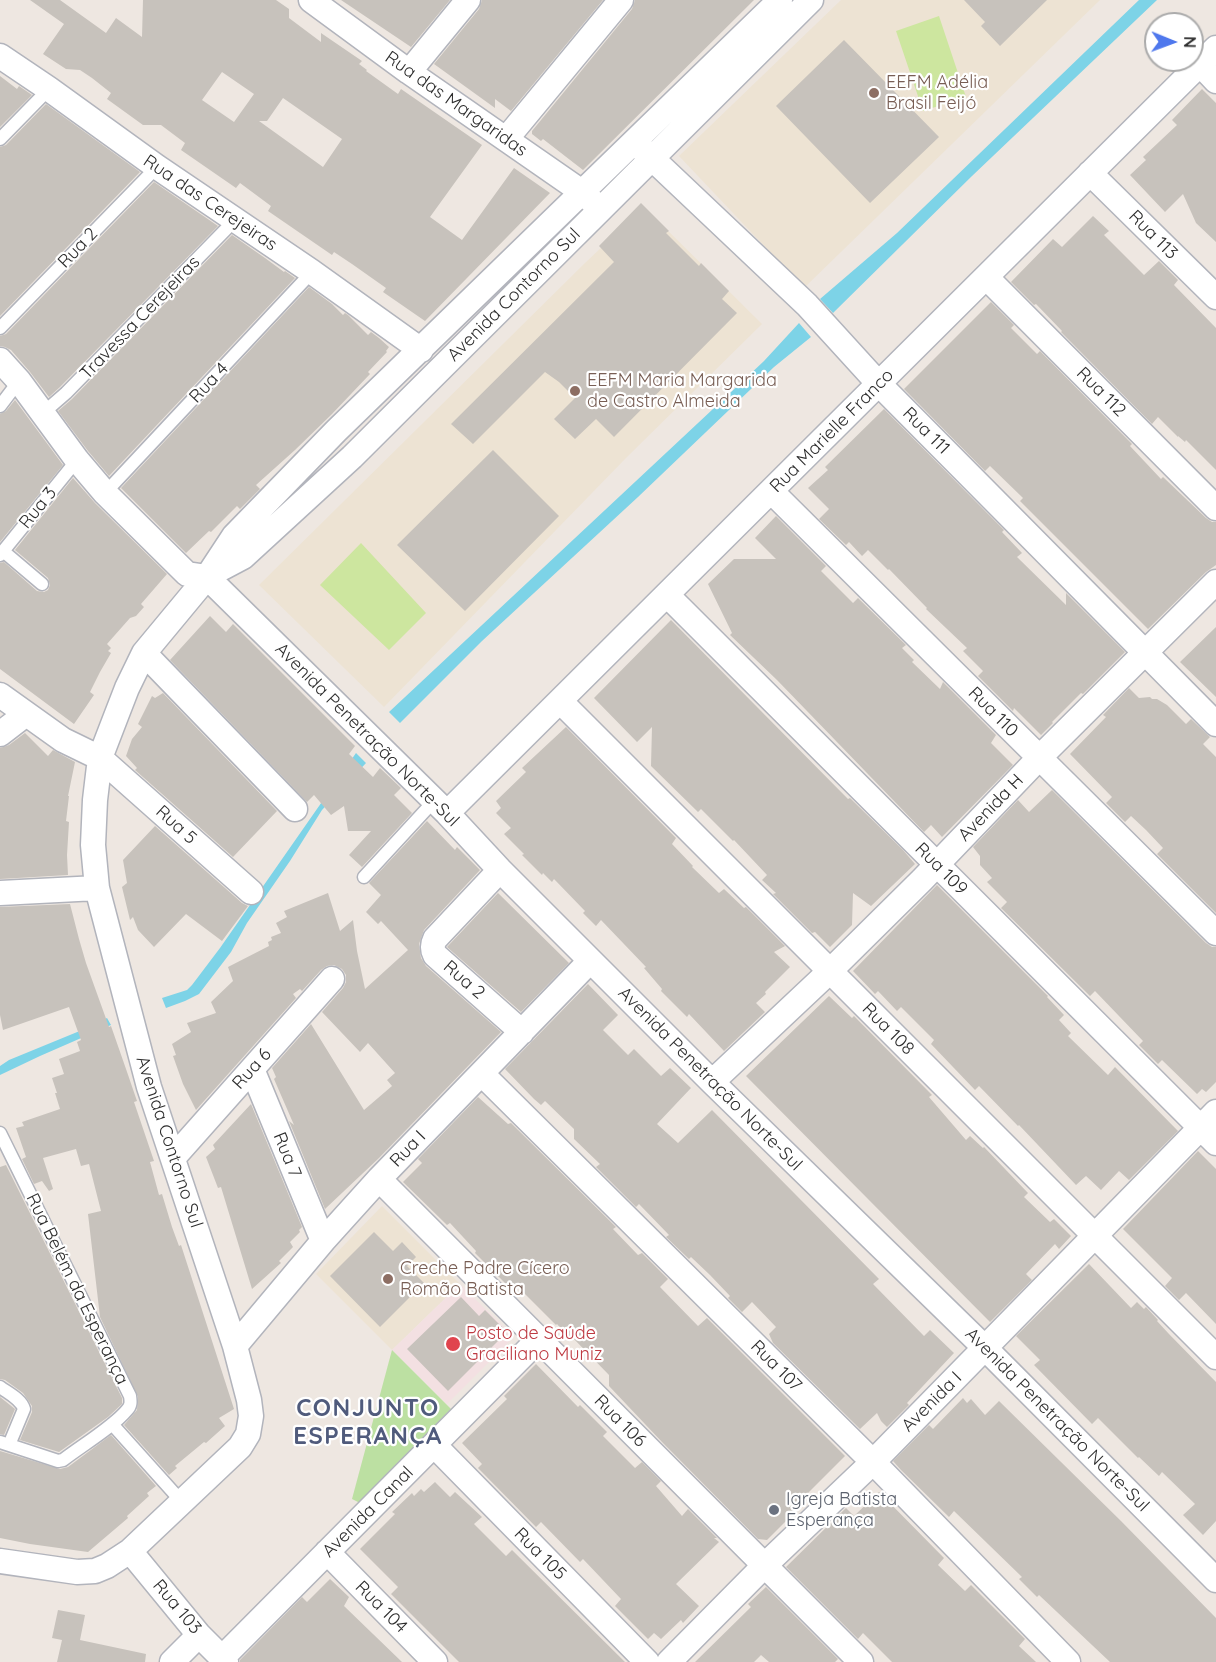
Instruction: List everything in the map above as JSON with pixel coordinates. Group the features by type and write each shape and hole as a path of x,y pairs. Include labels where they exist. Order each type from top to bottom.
{"street":[{"name":"Rua das Margaridas","path":"311,0 409,72 507,138 582,192 600,208"},
{"path":"409,72 468,0"},
{"path":"507,138 621,0"},
{"name":"Avenida Contorno Sul","path":"0,1561 76,1572 95,1571 107,1566 130,1551 240,1447 248,1434 251,1416 235,1346 149,1087 98,888 93,845 100,758 127,688 144,653 207,576 234,536 336,431 780,0"},
{"name":"Avenida Contorno Sul","path":"207,576 243,557 352,457 811,0"},
{"name":"Rua das Cerejeiras","path":"0,56 421,350"},
{"name":"Rua Marielle Franco","path":"441,807 560,701 1090,173 1211,65"},
{"name":"Rua 111","path":"634,141 807,305 879,384 1216,724"},
{"name":"Rua 113","path":"1090,173 1216,297"},
{"name":"Rua 112","path":"986,277 1216,508"},
{"path":"0,360 19,381 77,460 105,493 187,574 207,576"},
{"name":"Rua 110","path":"771,491 1216,933"},
{"name":"Avenida Penetração Norte-Sul","path":"207,576 441,807 590,961 985,1348 1216,1580"},
{"name":"Avenida H","path":"712,1082 830,971 1216,582"},
{"name":"Rua 109","path":"667,595 936,864 1211,1128"},
{"path":"144,653 295,809"},
{"name":"Rua 5","path":"0,694 63,740 100,758 251,892"},
{"name":"Rua 108","path":"560,701 1216,1357"},
{"path":"0,734 26,714"},
{"name":"Rua 2","path":"500,870 435,939 432,950 522,1032"},
{"path":"0,893 98,888"},
{"name":"Rua I","path":"235,1346 323,1241 379,1179 590,961"},
{"name":"Rua 6","path":"172,1158 332,979"},
{"name":"Rua 7","path":"252,1069 323,1241"},
{"name":"Rua 107","path":"482,1074 873,1462 1068,1662"},
{"name":"Avenida I","path":"669,1662 765,1565 873,1462 1095,1236 1211,1128"},
{"name":"Rua 106","path":"379,1179 861,1662"},
{"name":"Avenida Canal","path":"224,1660 327,1552 539,1339"},
{"name":"Rua 105","path":"434,1445 647,1662"},
{"name":"Rua 103","path":"130,1551 199,1635 224,1660"},
{"name":"Rua 104","path":"327,1552 435,1662"},
{"path":"172,1662 199,1635"}],"lane":[{"path":"0,139 49,89"},
{"name":"Rua 2","path":"0,328 157,167"},
{"name":"Travessa Cerejeiras","path":"43,413 66,393 235,220"},
{"name":"Rua 4","path":"105,493 312,272"},
{"path":"0,406 19,381"},
{"name":"Rua 3","path":"2,553 77,460"},
{"path":"2,553 42,584"},
{"path":"364,877 441,807"},
{"name":"Rua Belém da Esperança","path":"0,1133 130,1396 131,1403 128,1409 112,1424 63,1460 57,1461 5,1444"},
{"path":"0,1387 24,1406 5,1444"},
{"path":"112,1424 182,1502"}],"shaded area":[{"name":"EEFM Adélia Brasil Feijó","path":"841,0 1100,0 804,288 679,156"},
{"name":"EEFM Maria Margarida de Castro Almeida","path":"644,207 762,324 626,458 384,707 259,585"},
{"name":"Creche Padre Cícero Romão Batista","path":"382,1206 460,1284 392,1350 316,1274"},
{"name":"Posto de Saúde Graciliano Muniz","path":"460,1284 514,1337 447,1404 392,1350"}],"green space":[{"path":"939,16 966,97 923,111 896,31"},
{"path":"361,543 426,613 389,650 320,585"},
{"path":"392,1350 451,1409 360,1503 352,1499"}],"water":[{"path":"1139,0 1157,0 972,176 833,313 820,299 897,233"},
{"path":"799,323 811,337 774,367 482,641 400,723 389,712 764,361"},
{"path":"356,753 366,763 322,810 247,923 231,952 199,994 166,1008 162,998 187,990 192,985"},
{"path":"107,1018 111,1025 0,1075 0,1066 9,1060"}],"building":[{"path":"30,0 60,0 106,33 116,18 142,37 143,0 276,0 289,9 289,18 321,42 321,33 362,61 359,64 366,71 398,94 401,89 482,145 430,217 462,240 514,168 550,193 425,321 383,292 386,288 352,264 334,252 332,255 268,211 271,206 240,183 236,188 181,150 185,143 161,125 143,125 107,99 111,93 92,78 80,70 66,69 43,54 64,24","holes":["222,72 254,94 234,122 202,100","283,98 342,139 323,167 259,121 267,121"]},
{"path":"341,0 450,0 411,47"},
{"path":"482,0 603,0 511,111 495,99 495,108 434,64 479,9"},
{"path":"635,0 754,0 583,170 543,139 541,141 532,134 532,131 632,9"},
{"path":"964,0 1047,0 1000,46 981,26 985,22"},
{"path":"844,40 939,137 870,203 776,106"},
{"path":"0,76 17,89 19,86 32,95 0,127"},
{"path":"1202,89 1216,103 1216,242 1196,223 1183,194 1165,212 1130,175 1146,160 1143,157 1177,125 1172,120"},
{"path":"46,104 140,172 0,316 0,147 6,145"},
{"path":"154,182 218,226 49,397 11,350 0,346 0,336 6,334"},
{"path":"641,203 669,231 666,233 699,266 701,263 729,291 722,299 737,313 614,437 596,419 575,439 554,419 575,398 545,372 473,444 451,424 614,262 599,246"},
{"path":"1093,216 1109,231 1104,235 1144,275 1159,261 1178,280 1174,285 1216,328 1216,470 1186,440 1185,442 1178,437 1158,417 1152,424 1036,304 1034,305 1011,282 1053,239 1062,247"},
{"path":"232,235 295,278 109,476 58,411"},
{"path":"309,287 343,315 345,313 348,315 368,335 371,332 379,338 389,347 387,352 368,372 370,374 332,414 256,485 260,489 240,509 237,506 186,553 121,488"},
{"path":"991,302 1014,325 1011,328 1037,354 1040,351 1132,444 1130,446 1161,479 1163,477 1206,518 1216,522 1216,565 1148,629 1020,501 1023,498 990,466 985,471 904,389"},
{"path":"15,400 63,465 0,542 0,414 6,411"},
{"path":"884,409 1004,530 1002,532 1022,553 1017,557 1066,605 1066,593 1125,652 1041,735 978,676 983,671 963,651 967,648 889,569 868,550 862,556 849,542 846,545 819,519 829,509 808,488 828,470 825,467"},
{"path":"493,450 559,516 465,611 397,545"},
{"path":"73,478 167,574 141,604 144,607 136,616 130,618 107,644 111,648 108,651 111,653 90,692 94,695 74,724 0,669 0,563 4,562 37,591 48,590 50,585 48,578 15,550"},
{"path":"776,516 826,566 821,571 853,603 858,598 906,645 902,648 914,660 912,662 940,689 943,682 996,735 991,743 1013,765 942,837 931,825 924,832 777,680 730,635 732,633 708,584 734,559 776,559 755,538"},
{"path":"210,616 226,632 233,624 355,746 349,754 373,777 380,768 401,788 394,795 412,813 362,867 349,855 371,831 348,831 344,806 331,815 314,795 307,802 170,660"},
{"path":"671,620 915,864 871,906 853,893 852,925 830,947 815,932 812,933 773,894 776,893 762,880 767,875 734,840 701,809 698,812 651,766 652,727 637,742 594,698"},
{"path":"1216,627 1216,697 1180,662"},
{"path":"1129,688 1139,698 1150,697 1167,705 1186,724 1191,719 1210,737 1203,744 1216,757 1216,913 1157,854 1163,848 1146,830 1131,816 1125,822 1106,803 1112,797 1070,754 1106,717 1103,715"},
{"path":"163,693 277,811 233,857 135,770 137,768 126,756 132,739 142,727 138,724 152,696 155,698"},
{"path":"566,727 676,838 672,844 692,867 719,893 724,889 744,908 746,907 785,946 774,952 790,967 756,1003 765,1012 724,1051 689,1014 687,1017 661,991 662,989 644,968 646,967 601,920 596,926 554,879 552,882 543,873 542,875 504,834 511,828 496,813 501,808 496,801 526,772 522,768"},
{"path":"25,733 48,756 53,750 75,762 66,821 69,822 68,875 0,879 0,748 9,745"},
{"path":"1052,790 1206,943 1216,947 1216,1082 1206,1092 1202,1089 1197,1094 1162,1060 1158,1064 1139,1045 1143,1041 1095,991 1090,996 1001,908 1007,902 987,882 992,878 980,865 980,856 973,847 1018,800 1029,812"},
{"path":"427,821 455,850 457,847 480,870 424,930 419,944 421,958 426,966 501,1032 379,1158 325,1209 289,1121 294,1125 274,1079 276,1077 272,1068 311,1024 364,1110 392,1086 387,1080 395,1073 368,1043 360,1052 322,1012 346,982 346,975 342,969 334,965 327,966 302,991 300,989 293,994 296,998 196,1110 183,1084 173,1056 176,1055 172,1044 191,1032 187,1023 216,1013 211,1002 233,981 228,967 269,946 268,942 272,940 271,937 281,933 276,923 287,917 284,911 328,893 340,931 353,920 365,989 408,950 381,921 378,924 366,912 381,895 369,883"},
{"path":"155,826 248,906 222,941 186,914 154,947 138,930 133,917 130,920 122,887 127,883 123,860"},
{"path":"937,885 1048,996 1064,1015 1059,1020 1071,1033 1068,1036 1108,1075 1115,1067 1178,1131 1129,1180 1119,1171 1101,1190 1086,1176 1076,1185 979,1086 975,1090 931,1044 934,1040 901,1007 897,1011 878,991 875,994 853,971"},
{"path":"498,893 569,963 521,1012 447,947"},
{"path":"70,904 86,963 137,1101 134,1102 154,1161 150,1162 159,1195 162,1194 179,1246 181,1245 234,1409 219,1418 225,1426 175,1466 177,1468 169,1475 124,1425 137,1410 138,1397 100,1317 88,1214 101,1211 89,1164 81,1166 76,1149 43,1158 53,1189 49,1191 42,1181 34,1184 22,1159 26,1157 16,1128 24,1126 22,1122 60,1109 52,1078 64,1074 59,1059 80,1051 77,1042 81,1040 69,1007 3,1030 0,1015 0,907"},
{"path":"588,984 618,1015 603,1030 628,1055 634,1049 661,1076 670,1068 691,1088 657,1124 678,1143 712,1110 879,1279 873,1284 924,1336 930,1330 954,1353 887,1427 877,1413 860,1429 773,1343 769,1334 776,1327 752,1302 742,1312 710,1275 666,1237 669,1235 639,1204 636,1207 596,1167 600,1164 574,1139 574,1129 545,1101 541,1105 534,1099 505,1069"},
{"path":"829,996 852,1018 854,1016 932,1095 929,1097 966,1140 970,1136 984,1147 1028,1193 1024,1197 1050,1222 1054,1219 1071,1236 1059,1249 1055,1244 1026,1274 1032,1280 990,1322 746,1076"},
{"path":"478,1097 508,1124 511,1123 616,1227 613,1229 638,1255 642,1253 668,1279 660,1287 698,1326 707,1318 845,1456 804,1497 807,1500 767,1540 758,1539 662,1442 609,1386 609,1375 571,1336 569,1338 517,1286 512,1290 475,1253 476,1251 450,1223 447,1225 403,1182 422,1163 418,1159"},
{"path":"251,1104 302,1227 290,1242 293,1247 279,1261 281,1263 252,1289 221,1187 218,1188 206,1157 215,1149 213,1145"},
{"path":"1198,1151 1216,1169 1216,1324 1186,1293 1179,1300 1165,1286 1172,1278 1123,1229"},
{"path":"6,1165 122,1398 122,1404 108,1417 59,1452 20,1440 32,1412 32,1406 23,1393 0,1379 0,1167"},
{"path":"374,1232 393,1251 402,1242 416,1257 407,1266 424,1283 380,1327 330,1276"},
{"path":"1089,1264 1131,1308 1137,1302 1144,1309 1146,1307 1216,1382 1216,1521 1203,1535 1183,1515 1195,1504 1162,1472 1159,1476 1138,1458 1098,1418 1092,1424 1034,1365 1040,1360 1016,1336"},
{"name":"Posto de Saúde Graciliano Muniz","path":"461,1297 479,1316 485,1310 507,1332 448,1391 407,1349"},
{"path":"536,1364 578,1407 580,1405 607,1432 603,1436 635,1468 642,1462 661,1481 656,1486 682,1516 688,1509 719,1542 676,1584 699,1606 683,1623 681,1620 661,1639 654,1633 648,1639 615,1606 621,1599 583,1559 580,1562 541,1522 536,1527 478,1468 482,1464 462,1443 507,1399 504,1396"},
{"path":"0,1397 15,1409 4,1435 0,1434"},
{"path":"963,1398 967,1403 971,1399 985,1415 999,1401 1216,1618 1216,1662 1110,1662 1039,1595 1037,1597 1019,1579 1022,1577 954,1511 949,1517 901,1470 893,1461 929,1425 933,1429"},
{"path":"111,1435 156,1486 147,1493 149,1496 127,1516 128,1518 88,1552 0,1538 0,1451 60,1469 68,1467"},
{"path":"435,1482 450,1497 455,1492 482,1517 474,1524 506,1556 512,1550 625,1662 459,1662 391,1594 398,1587 360,1549 395,1514 392,1512 412,1493 414,1496 421,1489 424,1492"},
{"path":"879,1492 944,1558 938,1565 965,1591 971,1585 1025,1639 1019,1646 1036,1662 892,1662 863,1633 858,1639 786,1567 846,1508 854,1516"},
{"path":"330,1579 349,1597 344,1606 402,1662 240,1662 302,1597 307,1602"},
{"path":"766,1587 838,1659 835,1662 769,1662 761,1655 754,1662 695,1662 751,1607 748,1604"},
{"path":"58,1610 85,1615 80,1640 146,1654 145,1662 57,1662 62,1640 52,1638"}],"place":[{"name":"EEFM Adélia Brasil Feijó","path":"874,93"},
{"name":"EEFM Maria Margarida de Castro Almeida","path":"575,391"},
{"name":"Creche Padre Cícero Romão Batista","path":"388,1279"},
{"name":"Posto de Saúde Graciliano Muniz","path":"453,1344"},
{"name":"Igreja Batista Esperança","path":"774,1510"}],"district":[{"name":"CONJUNTO ESPERANÇA","path":"368,1423"}]}
